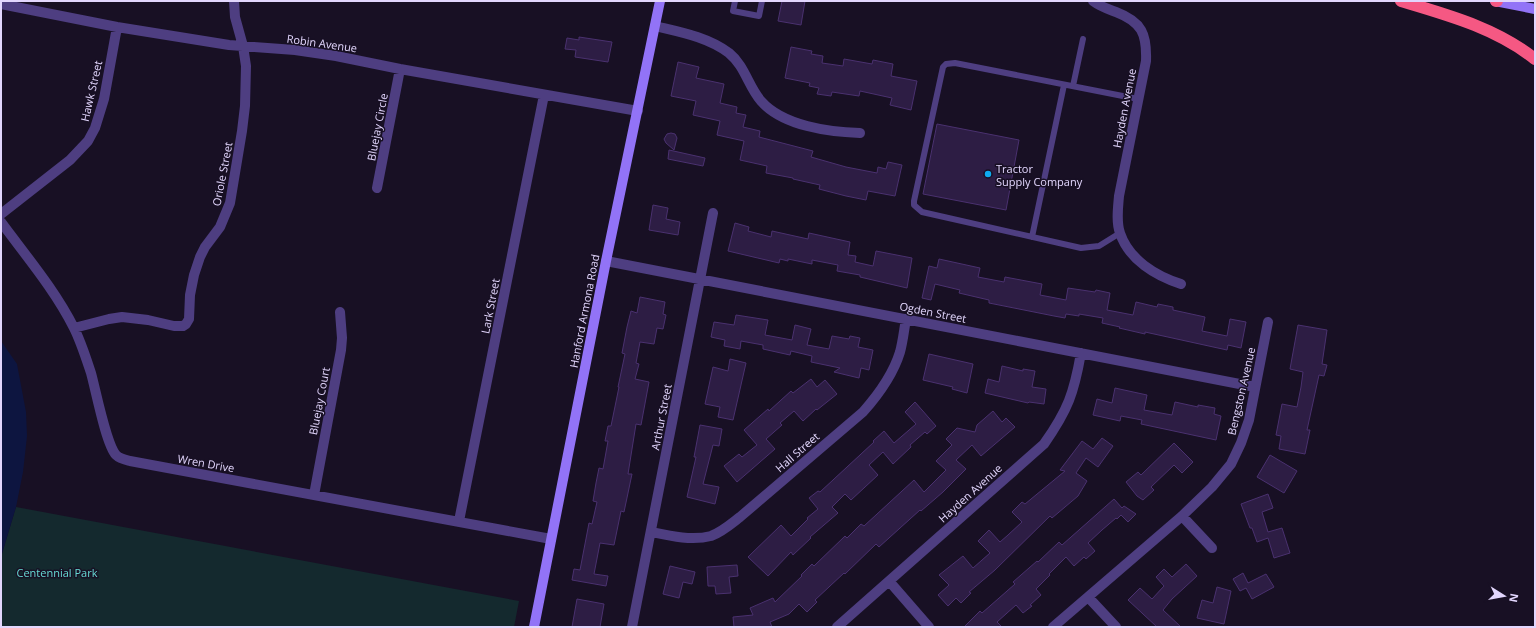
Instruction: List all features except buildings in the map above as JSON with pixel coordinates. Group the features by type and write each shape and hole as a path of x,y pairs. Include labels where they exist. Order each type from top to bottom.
{"highway":[{"path":"1401,1 1493,32 1535,59"}],"main road":[{"name":"Hanford Armona Road","path":"534,627 606,261 660,1"},
{"path":"1496,1 1535,9"}],"street":[{"name":"Oriole Street","path":"74,328 122,317 148,320 174,326 183,326 189,319 190,295 200,256 220,227 230,203 245,106 246,76 243,46 235,17 234,1"},
{"name":"Hayden Avenue","path":"1093,1 1101,7 1130,18 1141,29 1146,44 1146,55 1119,196 1118,215 1120,233 1127,247 1140,262 1168,280 1181,284"},
{"name":"Robin Avenue","path":"1,4 117,27 243,46 295,50 322,54 638,111"},
{"path":"655,26 696,36 713,43 728,53 740,63 761,100 781,116 802,124 839,132 860,133"},
{"name":"Hawk Street","path":"1,214 70,160 88,141 95,128 104,99 117,27"},
{"name":"Bluejay Circle","path":"377,188 400,69"},
{"name":"Lark Street","path":"459,521 544,95"},
{"name":"Arthur Street","path":"632,627 713,212"},
{"name":"Wren Drive","path":"1,222 60,305 74,328 84,351 108,439 117,456 130,461 551,539"},
{"name":"Ogden Street","path":"606,261 1255,387"},
{"name":"Bluejay Court","path":"314,495 341,350 342,338 340,312"},
{"name":"Hall Street","path":"651,532 669,536 690,538 711,536 726,528 740,517 863,412 878,395 889,378 900,352 906,319"},
{"name":"Bengston Avenue","path":"1053,627 1182,516 1212,487 1231,464 1242,443 1249,420 1268,322"},
{"name":"Hayden Avenue","path":"837,627 1044,444 1058,424 1069,403 1075,386 1081,353"},
{"path":"1182,516 1212,548"},
{"path":"889,581 929,627"},
{"path":"1088,597 1116,627"}],"lane":[{"path":"735,1 733,10 759,16 762,1"},
{"path":"1073,86 1083,39"},
{"path":"1120,233 1098,246 1081,248 922,212 914,205 914,201 943,67 946,64 954,63 1138,99"},
{"path":"1032,237 1064,85"}],"green space":[{"name":"Centennial Park","path":"16,507 519,601 514,627 1,627 1,557"}],"shaded area":[{"path":"1,341 17,364 26,412 27,436 23,472 16,507 1,557"}],"place":[{"name":"Tractor Supply Company","path":"988,174"}]}
